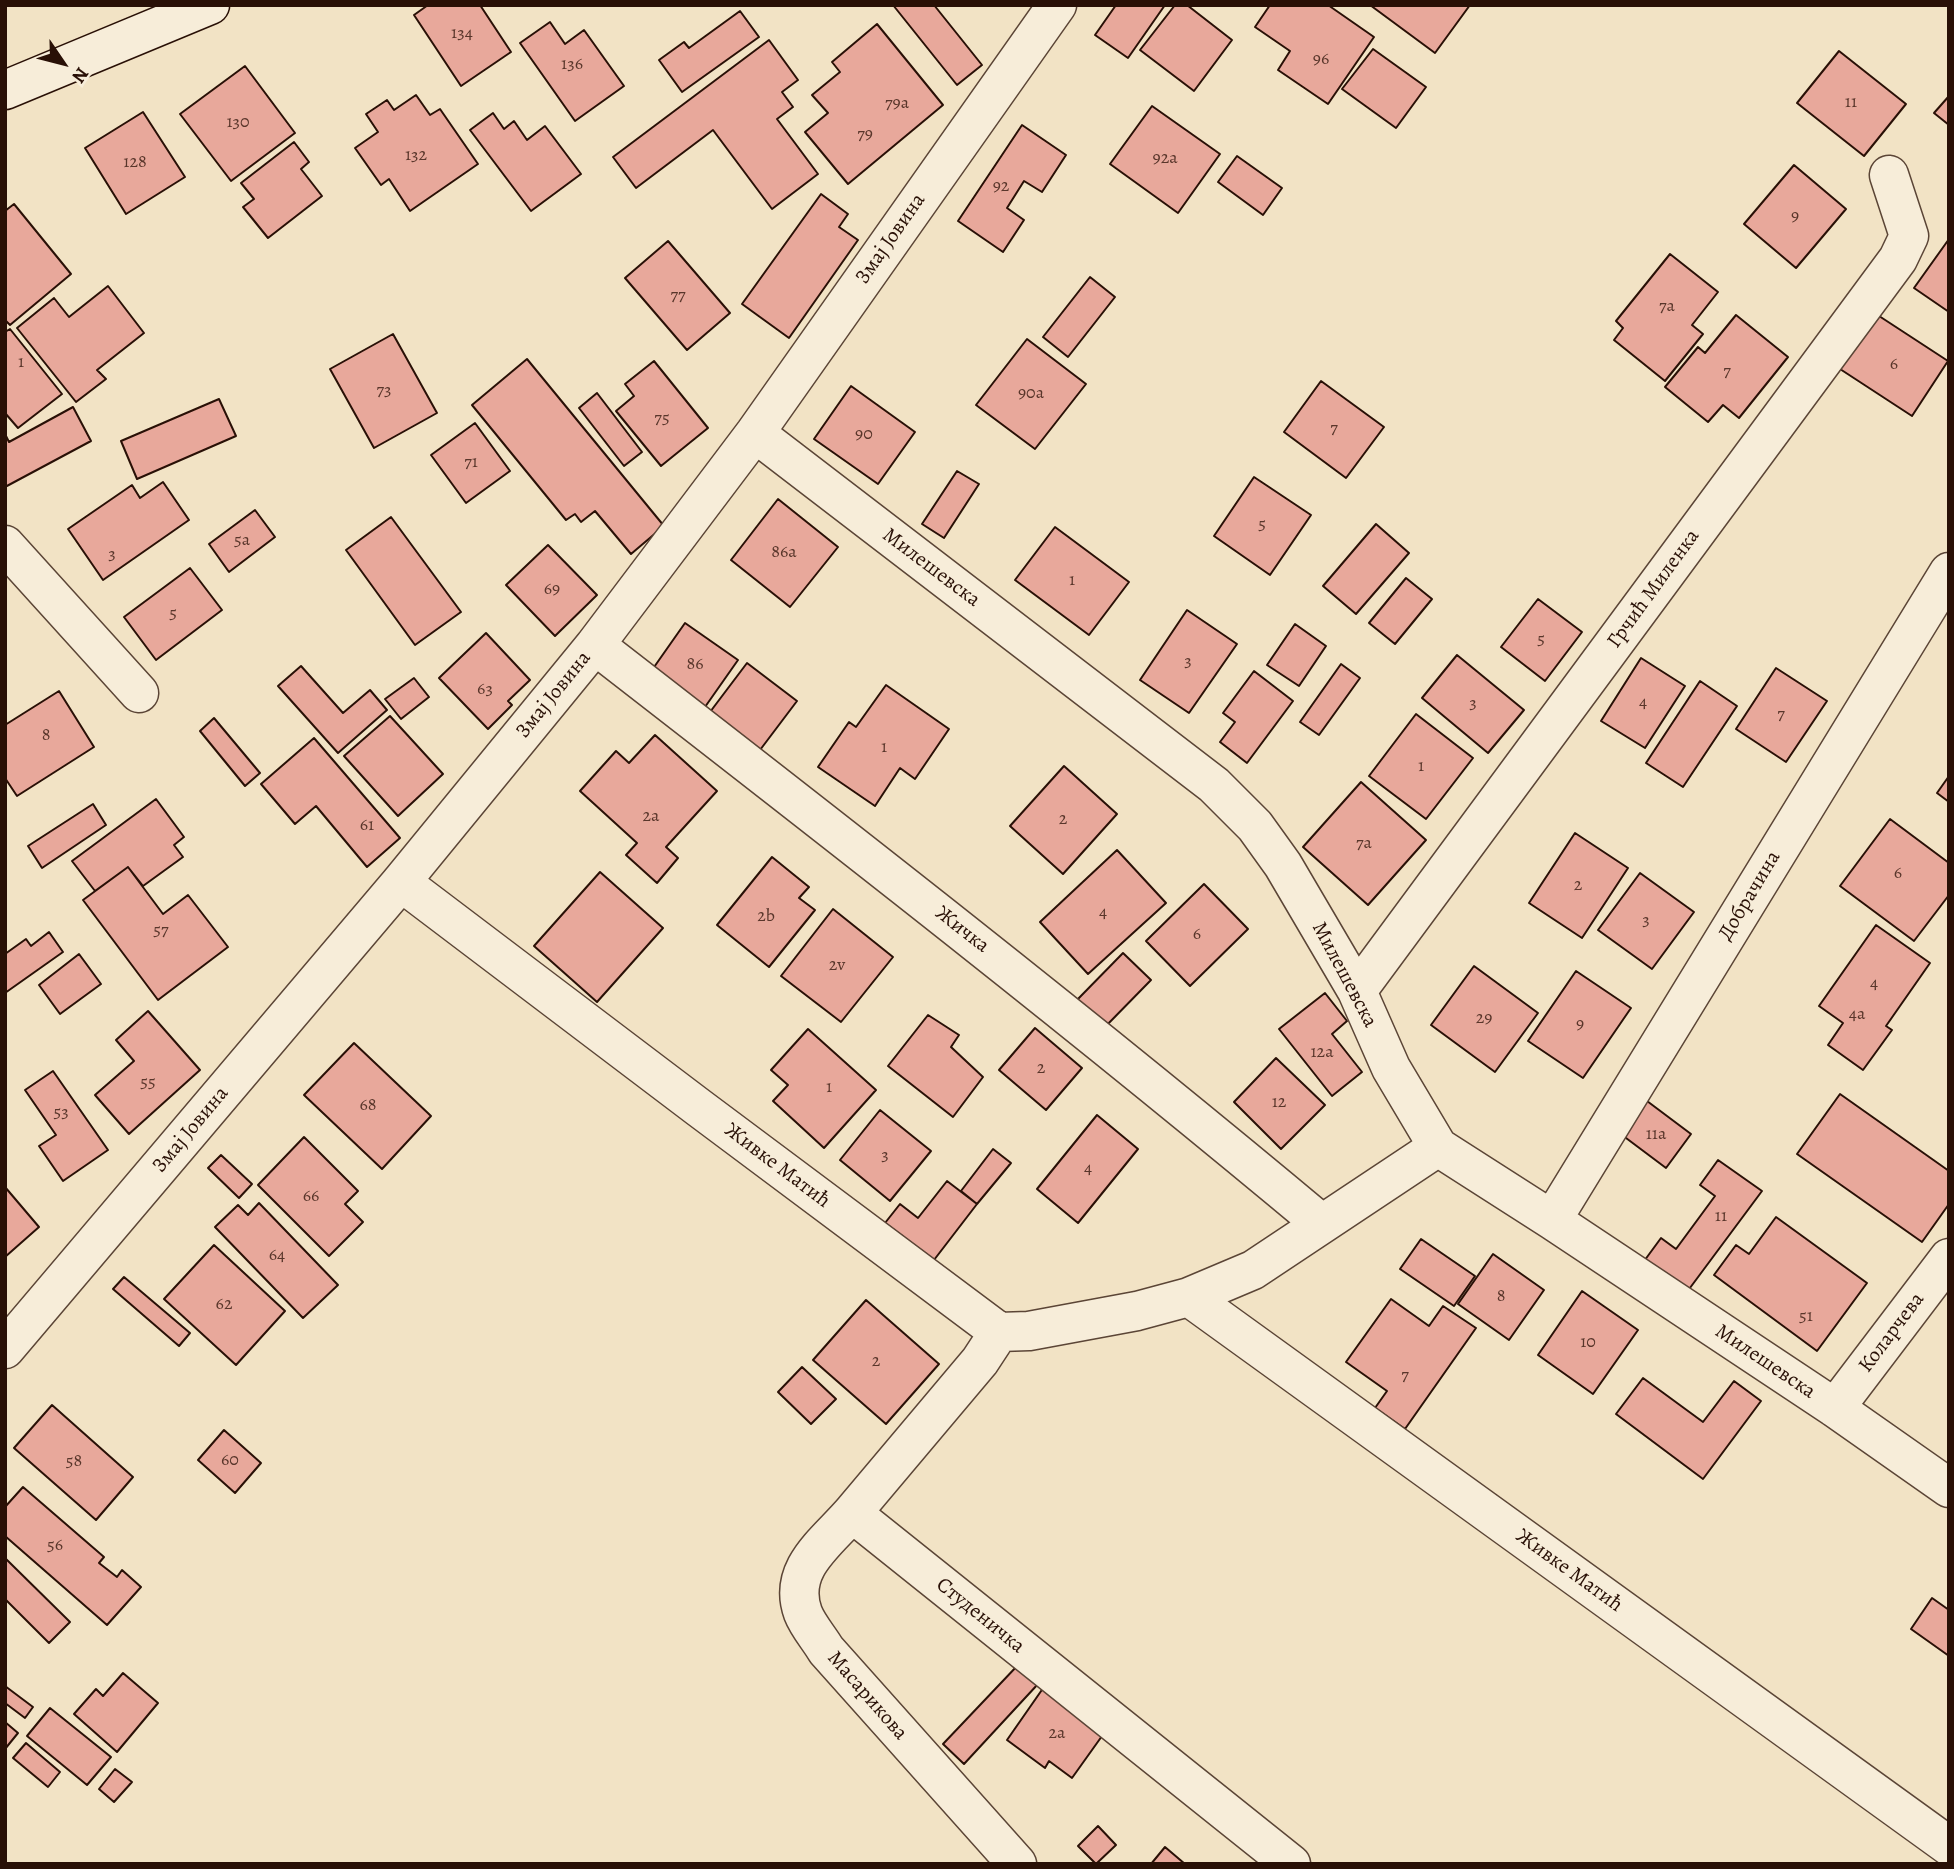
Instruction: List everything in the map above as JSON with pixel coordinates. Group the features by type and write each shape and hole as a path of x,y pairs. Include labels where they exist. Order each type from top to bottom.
{"street":[{"path":"5,90 210,5"},
{"name":"Змај Јовина","path":"5,1349 401,882 595,645 755,433 1057,5"},
{"name":"Грчић Миленка","path":"1357,991 1898,259 1909,236 1889,175"},
{"name":"Милешевска","path":"755,433 1213,785 1255,826 1283,865 1357,991 1391,1068 1438,1147 1835,1408 1949,1488"},
{"path":"5,545 139,693"},
{"name":"Добрачина","path":"1552,1220 1949,572"},
{"name":"Жичка","path":"595,645 980,944 1322,1224"},
{"name":"Живке Матић","path":"401,882 999,1332"},
{"path":"852,1513 981,1361 999,1332 1043,1329 1136,1311 1189,1297 1253,1270 1438,1147"},
{"name":"Коларчева","path":"1835,1408 1949,1258"},
{"name":"Живке Матић","path":"1189,1297 1949,1846"},
{"name":"Масарикова","path":"852,1513 806,1565 798,1588 803,1614 826,1650 1017,1864"},
{"name":"Студеничка","path":"852,1513 1291,1864"}],"building":[{"path":"428,5 480,5 511,52 461,86 414,15"},
{"path":"893,5 934,5 982,65 957,85"},
{"path":"1116,5 1165,5 1128,58 1095,35"},
{"path":"1175,5 1187,5 1232,40 1194,91 1140,50"},
{"path":"1270,5 1328,5 1374,37 1328,104 1278,70 1290,51 1255,27"},
{"path":"1370,5 1470,5 1435,53"},
{"path":"740,11 759,37 682,92 659,60 684,42 689,48"},
{"path":"550,22 565,44 584,30 624,86 575,121 520,43"},
{"path":"877,24 943,105 848,184 805,132 828,113 812,95 840,72 832,62"},
{"path":"769,40 798,80 782,92 793,107 777,119 818,174 772,209 713,130 636,188 613,157"},
{"path":"1373,49 1426,87 1396,128 1342,89"},
{"path":"1839,51 1906,104 1864,156 1797,103"},
{"path":"245,66 295,133 231,181 180,114"},
{"path":"416,95 430,115 440,109 478,164 410,211 389,179 381,185 355,148 378,132 366,114 387,100 394,110"},
{"path":"1949,96 1949,125 1934,113"},
{"path":"1152,106 1220,154 1178,213 1110,164"},
{"path":"143,112 185,177 126,214 85,148"},
{"path":"493,113 504,129 514,121 527,140 545,126 581,174 531,211 470,130"},
{"path":"1022,125 1066,155 1042,192 1024,181 1007,208 1024,220 1003,252 958,221"},
{"path":"294,142 309,162 301,169 322,196 268,238 243,207 254,199 241,183"},
{"path":"1237,156 1282,188 1263,215 1218,182"},
{"path":"1794,165 1846,209 1796,268 1744,224"},
{"path":"821,194 848,214 839,227 858,240 789,338 742,304"},
{"path":"14,204 71,274 10,325 5,320 5,211"},
{"path":"1949,239 1949,312 1914,288"},
{"path":"668,241 730,313 687,350 625,278"},
{"path":"1670,254 1718,292 1692,325 1703,334 1665,381 1614,340 1623,328 1616,321"},
{"path":"1090,277 1115,297 1068,357 1043,337"},
{"path":"108,286 144,333 97,370 106,379 76,402 17,328 54,298 69,317"},
{"path":"1876,314 1948,361 1912,416 1840,369"},
{"path":"1736,315 1788,357 1739,418 1723,405 1708,422 1665,387 1698,347 1705,353"},
{"path":"10,329 62,394 18,428 5,413 5,332"},
{"path":"393,334 437,413 374,448 330,369"},
{"path":"1027,339 1086,384 1035,449 976,405"},
{"path":"527,359 664,526 631,554 595,511 581,522 575,514 566,520 472,405"},
{"path":"654,361 708,428 661,466 616,411 634,396 625,384"},
{"path":"1321,381 1384,427 1346,478 1284,432"},
{"path":"851,386 915,432 878,484 814,439"},
{"path":"597,393 642,452 624,466 579,408"},
{"path":"219,399 236,436 137,479 121,441"},
{"path":"73,407 91,441 5,487 5,434 9,442"},
{"path":"475,423 510,471 466,503 431,455"},
{"path":"957,471 979,484 944,538 922,524"},
{"path":"1254,477 1311,515 1270,575 1214,536"},
{"path":"163,482 189,520 103,580 68,529 132,485 140,498"},
{"path":"778,499 838,547 790,607 731,560"},
{"path":"255,510 275,537 229,572 209,544"},
{"path":"391,517 461,612 415,645 346,550"},
{"path":"1376,524 1409,553 1356,614 1323,586"},
{"path":"1055,527 1129,582 1089,635 1015,580"},
{"path":"548,545 597,595 555,636 506,585"},
{"path":"190,568 222,610 156,660 124,617"},
{"path":"1406,578 1432,599 1395,644 1369,623"},
{"path":"1538,599 1582,632 1545,681 1501,647"},
{"path":"1187,610 1237,644 1189,713 1140,680"},
{"path":"685,623 738,660 705,707 652,670"},
{"path":"1295,624 1326,646 1299,686 1267,665"},
{"path":"486,633 530,680 508,701 512,705 488,729 439,678"},
{"path":"1457,655 1524,710 1488,753 1422,698"},
{"path":"1641,658 1685,686 1645,748 1601,721"},
{"path":"747,663 797,701 757,754 707,716"},
{"path":"1341,664 1360,678 1319,735 1300,722"},
{"path":"301,666 343,713 370,690 387,710 338,753 278,686"},
{"path":"1776,668 1827,701 1786,762 1736,729"},
{"path":"1254,671 1293,701 1247,763 1220,742 1235,722 1223,713"},
{"path":"414,678 429,697 401,719 385,699"},
{"path":"1700,681 1737,706 1683,787 1646,763"},
{"path":"886,685 949,729 915,779 900,768 875,806 818,767 849,722 856,727"},
{"path":"59,691 94,747 17,796 5,778 5,725"},
{"path":"1416,714 1473,758 1426,819 1369,776"},
{"path":"390,716 443,774 398,816 344,756"},
{"path":"214,718 260,773 245,786 200,731"},
{"path":"655,735 717,791 666,847 678,858 657,883 626,855 637,843 580,791 616,751 629,763"},
{"path":"314,738 400,838 367,867 316,806 295,824 261,784"},
{"path":"1064,766 1117,814 1063,874 1010,826"},
{"path":"1949,776 1949,802 1937,793"},
{"path":"1361,782 1426,840 1368,905 1303,847"},
{"path":"156,799 184,837 174,845 183,857 143,886 128,867 95,891 72,861"},
{"path":"93,804 106,825 42,868 28,846"},
{"path":"1890,819 1949,863 1949,895 1914,941 1840,886"},
{"path":"1575,833 1628,868 1582,938 1529,903"},
{"path":"1117,850 1166,903 1088,974 1040,922"},
{"path":"772,857 809,887 799,898 815,910 769,967 717,925"},
{"path":"128,867 163,914 188,895 228,947 158,1000 83,900"},
{"path":"600,872 663,928 597,1002 534,946"},
{"path":"1640,873 1694,912 1652,969 1598,930"},
{"path":"1204,884 1248,929 1190,986 1146,941"},
{"path":"833,909 893,957 841,1022 781,976"},
{"path":"1876,925 1930,963 1886,1026 1892,1030 1863,1070 1828,1045 1843,1023 1819,1006"},
{"path":"49,932 63,952 5,993 5,954 26,939 31,946"},
{"path":"1123,953 1151,980 1103,1029 1076,1001"},
{"path":"79,954 101,984 60,1014 39,985"},
{"path":"1474,966 1538,1013 1495,1072 1431,1025"},
{"path":"1576,971 1631,1008 1583,1078 1528,1041"},
{"path":"1325,993 1347,1021 1332,1034 1362,1072 1332,1096 1279,1029"},
{"path":"148,1011 200,1070 129,1134 95,1095 134,1061 116,1040"},
{"path":"928,1015 959,1035 951,1047 983,1077 953,1117 888,1066"},
{"path":"1035,1028 1082,1068 1046,1110 999,1070"},
{"path":"808,1029 876,1090 824,1148 773,1101 788,1085 771,1070"},
{"path":"354,1043 431,1116 382,1169 304,1095"},
{"path":"1276,1058 1325,1105 1281,1149 1234,1102"},
{"path":"53,1071 108,1150 63,1181 39,1146 56,1135 25,1090"},
{"path":"1840,1094 1949,1171 1949,1204 1922,1242 1797,1154"},
{"path":"1647,1101 1691,1134 1666,1168 1622,1135"},
{"path":"880,1110 931,1151 890,1201 840,1160"},
{"path":"1097,1115 1138,1149 1078,1223 1037,1189"},
{"path":"304,1137 358,1191 345,1204 363,1222 329,1256 258,1185"},
{"path":"993,1149 1011,1163 977,1204 961,1191"},
{"path":"221,1155 252,1184 239,1198 208,1168"},
{"path":"1718,1160 1762,1191 1681,1300 1639,1268 1661,1238 1676,1249 1715,1196 1700,1185"},
{"path":"947,1181 977,1204 934,1260 885,1223 900,1204 918,1218"},
{"path":"5,1187 39,1227 5,1257"},
{"path":"259,1203 338,1285 303,1318 215,1227 238,1205 248,1215"},
{"path":"1776,1217 1867,1283 1817,1351 1714,1275 1736,1245 1749,1254"},
{"path":"1421,1239 1475,1276 1454,1306 1400,1269"},
{"path":"214,1245 285,1311 236,1365 164,1299"},
{"path":"1493,1254 1544,1290 1509,1340 1458,1304"},
{"path":"124,1277 190,1333 179,1346 113,1289"},
{"path":"1582,1291 1638,1330 1593,1394 1538,1355"},
{"path":"1391,1299 1429,1326 1443,1306 1476,1328 1405,1429 1375,1408 1387,1391 1346,1362"},
{"path":"866,1300 939,1364 886,1424 813,1360"},
{"path":"802,1367 836,1399 811,1424 778,1392"},
{"path":"1643,1378 1703,1422 1734,1381 1761,1401 1703,1479 1616,1414"},
{"path":"52,1405 133,1477 96,1520 14,1448"},
{"path":"224,1430 261,1463 235,1493 198,1460"},
{"path":"23,1487 104,1557 99,1563 117,1577 122,1570 141,1587 107,1625 5,1536 5,1507"},
{"path":"5,1558 70,1622 49,1643 5,1599"},
{"path":"1932,1598 1949,1610 1949,1656 1911,1629"},
{"path":"1018,1665 1038,1684 964,1764 943,1744"},
{"path":"123,1673 158,1703 117,1752 74,1714 96,1689 103,1696"},
{"path":"1046,1684 1107,1729 1072,1778 1049,1761 1045,1768 1007,1740"},
{"path":"5,1686 33,1707 25,1718 5,1703"},
{"path":"50,1708 111,1757 87,1785 27,1736"},
{"path":"5,1722 18,1733 5,1749"},
{"path":"26,1743 60,1772 48,1787 13,1758"},
{"path":"115,1769 132,1782 114,1802 99,1789"},
{"path":"1098,1826 1116,1845 1096,1864 1078,1846"},
{"path":"1165,1847 1185,1864 1151,1864"}]}
